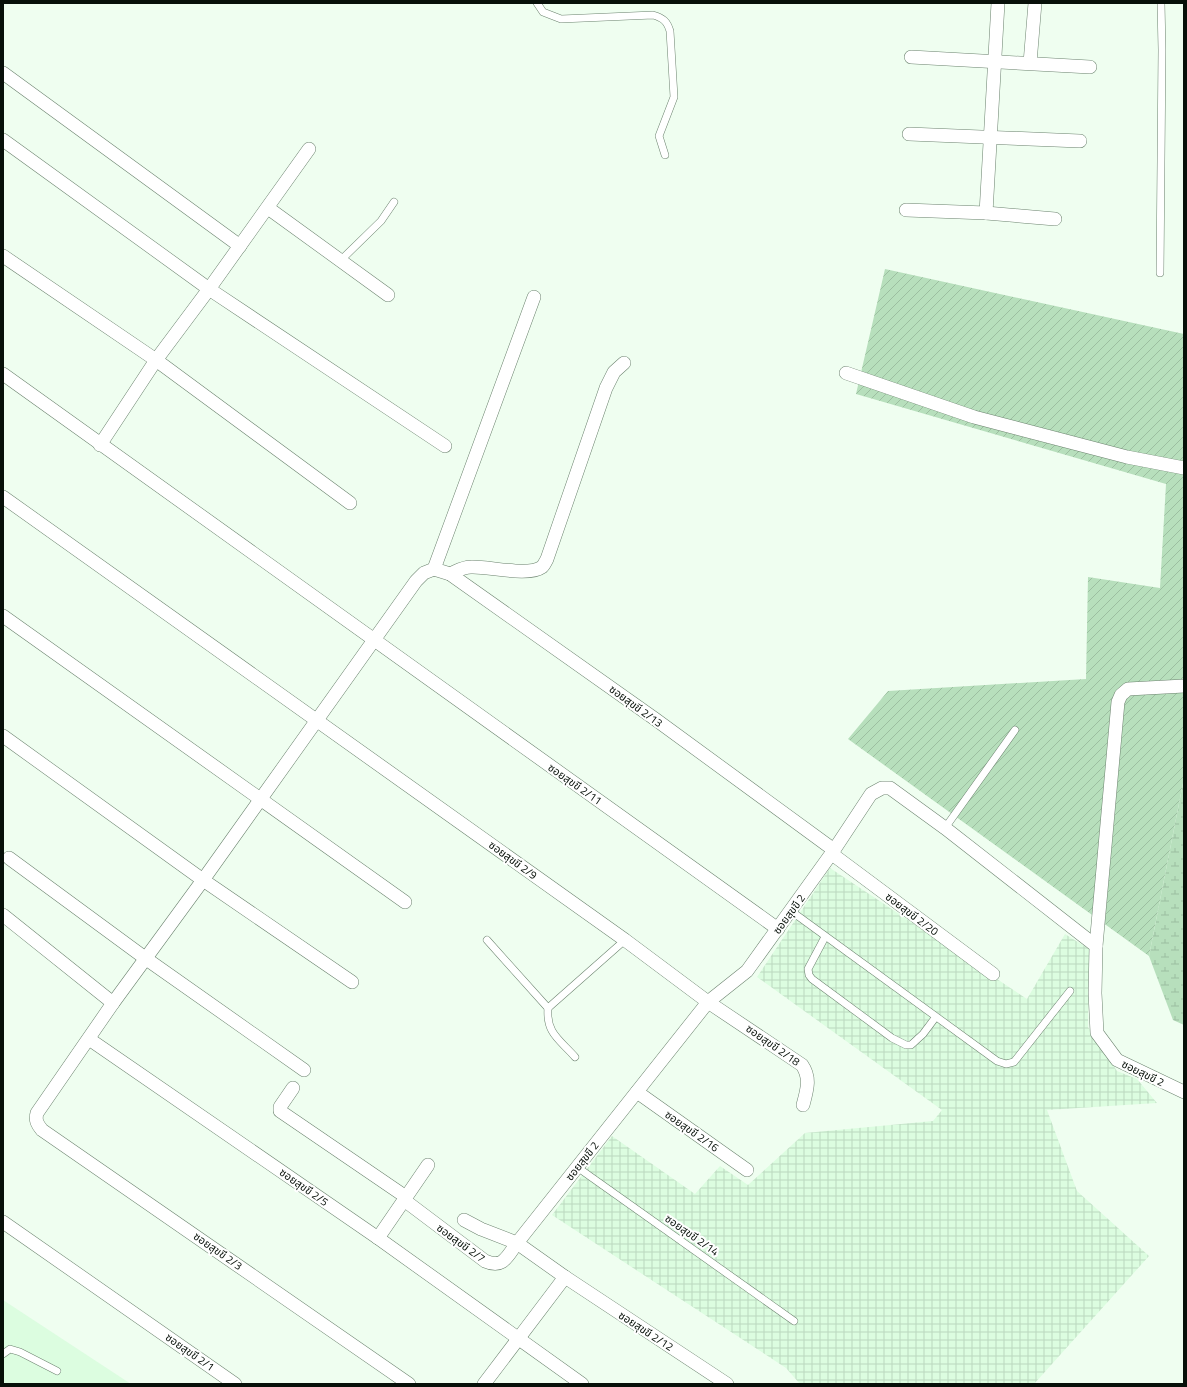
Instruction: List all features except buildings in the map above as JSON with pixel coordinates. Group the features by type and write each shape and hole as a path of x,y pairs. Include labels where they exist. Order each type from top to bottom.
{"street":[{"path":"986,213 996,61 998,3"},
{"path":"1030,63 1035,3"},
{"path":"911,57 1090,67"},
{"path":"3,73 240,246"},
{"path":"909,134 990,139 1080,141"},
{"path":"3,140 210,289 445,446"},
{"path":"100,445 156,360 210,289 309,150"},
{"path":"268,208 388,295"},
{"path":"906,210 986,213 1055,219"},
{"path":"3,256 156,360 350,503"},
{"path":"88,1039 260,800 372,640 416,581 424,573 434,569 534,297"},
{"path":"450,574 464,567 472,566 519,570 534,570 542,566 547,559 606,388 614,372 624,363"},
{"path":"846,373 974,416 1127,458 1184,468"},
{"name":"ซอยสุขขี 2/11","path":"3,374 372,640 778,928"},
{"name":"ซอยสุขขี 2/9","path":"3,497 317,719 625,940 708,1002"},
{"name":"ซอยสุขขี 2/13","path":"434,569 450,574 655,719 833,852"},
{"path":"3,616 405,902"},
{"path":"1096,946 1118,702 1121,695 1128,689 1184,686"},
{"path":"3,736 203,880 352,982"},
{"name":"ซอยสุขขี 2","path":"517,1243 708,1002 747,971 791,912 872,794 882,788 890,788 945,828 1096,946 1097,1033 1117,1060 1184,1092"},
{"name":"ซอยสุขขี 2/20","path":"833,852 993,974"},
{"path":"9,858 145,958 304,1070"},
{"path":"3,915 113,1003"},
{"name":"ซอยสุขขี 2/18","path":"708,1002 802,1065 807,1072 809,1081 803,1105"},
{"name":"ซอยสุขขี 2/3","path":"88,1039 37,1113 36,1122 42,1130 409,1384"},
{"name":"ซอยสุขขี 2/5","path":"88,1039 378,1238 582,1384"},
{"name":"ซอยสุขขี 2/7","path":"293,1088 280,1107 280,1111 405,1199 485,1261 493,1265 502,1263 517,1243"},
{"name":"ซอยสุขขี 2/16","path":"637,1092 747,1170"},
{"path":"378,1238 428,1166"},
{"path":"464,1220 481,1229 517,1243 565,1277 484,1384"},
{"name":"ซอยสุขขี 2/1","path":"3,1222 235,1384"},
{"name":"ซอยสุขขี 2/12","path":"565,1277 727,1384"}],"lane":[{"path":"537,3 543,12 561,19 653,15 661,17 668,23 675,92 672,105 659,136 665,155"},
{"path":"1160,273 1161,3"},
{"path":"340,260 381,220 394,202"},
{"path":"945,828 1015,730"},
{"path":"791,912 935,1018 997,1061 1006,1064 1014,1062 1070,992"},
{"path":"825,937 808,969 809,975 818,984 892,1038 906,1045 916,1042 935,1018"},
{"path":"487,940 548,1008"},
{"path":"575,1057 550,1029 547,1022 548,1008 625,940"},
{"name":"ซอยสุขขี 2/14","path":"577,1167 794,1321"},
{"path":"3,1354 10,1349 20,1352 57,1372"}],"shaded area":[{"path":"830,868 1027,999 1065,934 1089,949 1088,1027 1117,1071 1137,1079 1157,1103 1047,1110 1077,1191 1149,1256 1034,1384 800,1384 786,1368 552,1215 612,1136 695,1194 720,1166 748,1185 805,1133 933,1121 942,1110 757,977"},
{"path":"3,1300 131,1384 3,1384"}],"green space":[{"path":"885,269 1184,334 1184,778 1149,956 848,739 888,691 1086,679 1088,577 1160,588 1166,484 856,394"},
{"path":"1184,778 1184,1025 1173,1020 1149,956"}]}
